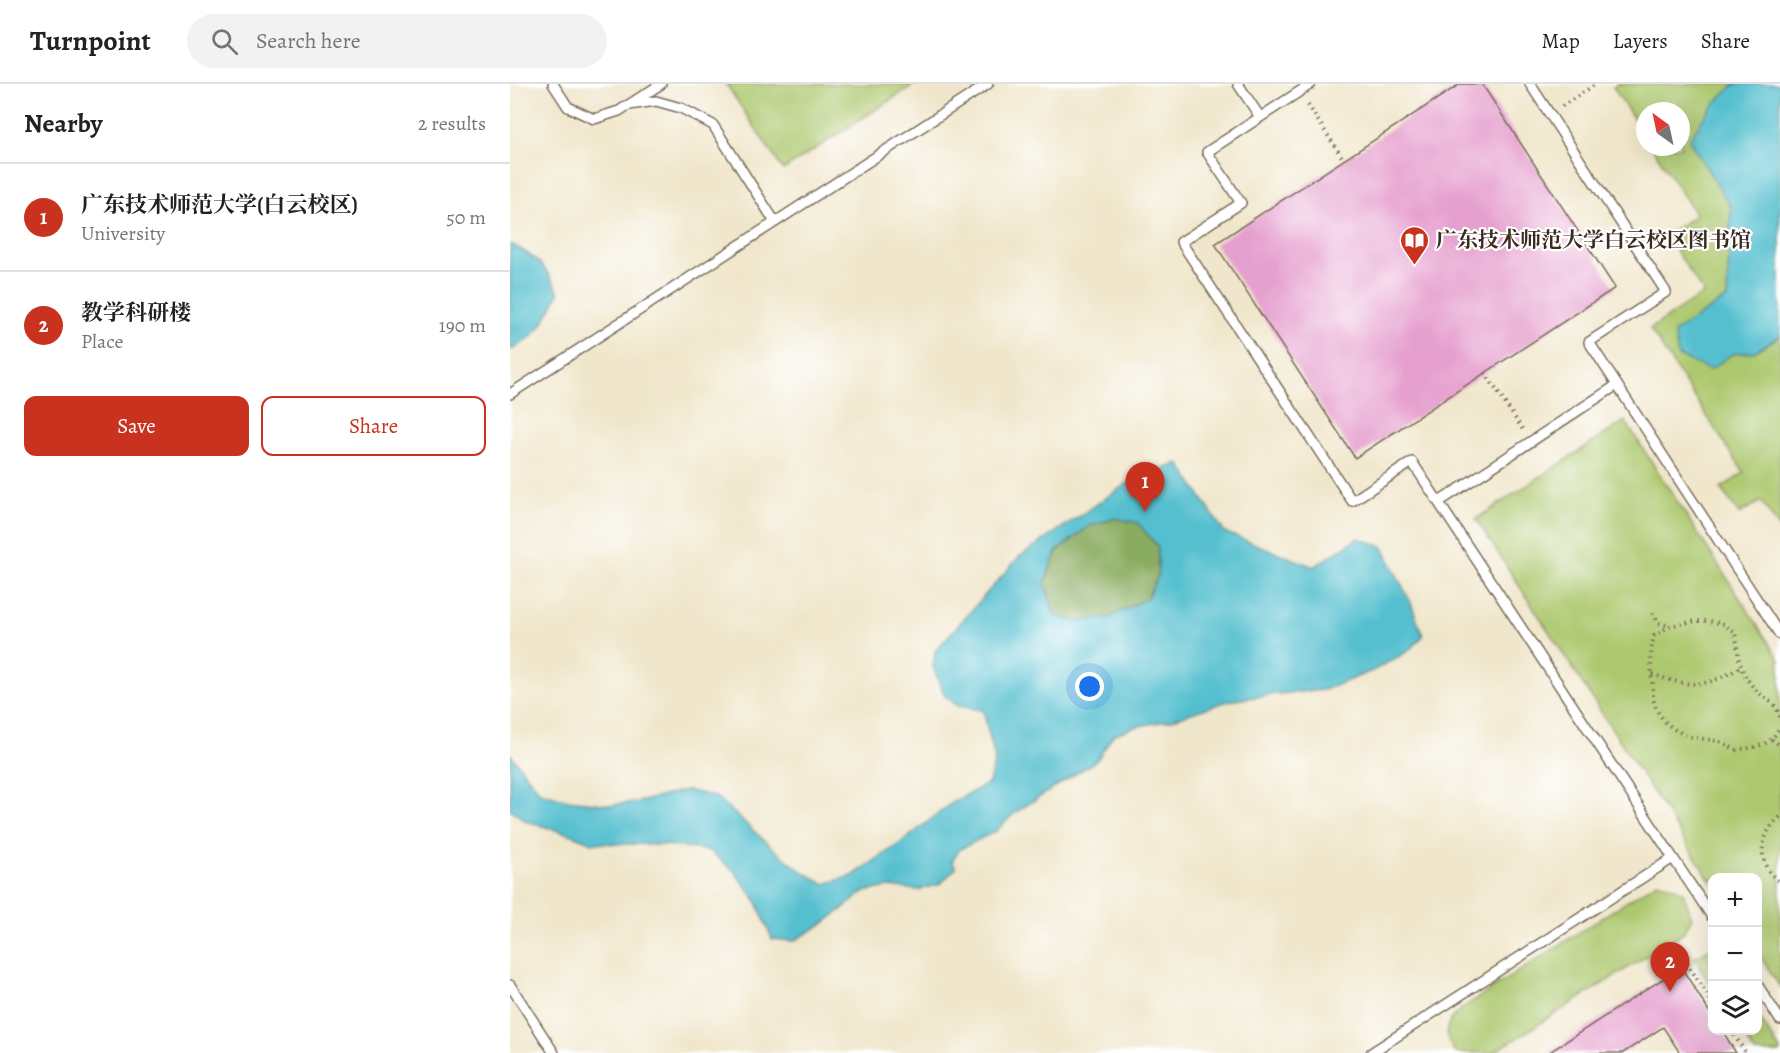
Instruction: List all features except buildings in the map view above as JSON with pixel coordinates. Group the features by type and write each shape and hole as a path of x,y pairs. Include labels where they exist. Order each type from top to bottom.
{"lane":[{"path":"553,84 568,107 594,119 619,111 662,84"},
{"path":"510,394 988,84"},
{"path":"1238,84 1260,117"},
{"path":"1311,84 1207,152 1241,203 1181,242 1352,501 1412,462 1708,910"},
{"path":"1530,84 1666,292 1589,342 1780,634"},
{"path":"628,105 656,101 681,108 713,125 775,222"},
{"path":"1439,502 1617,385"},
{"path":"1371,1053 1673,858"},
{"path":"510,985 554,1053"},
{"path":"1762,992 1780,1020"}],"path":[{"path":"1550,114 1596,84"},
{"path":"1299,92 1344,160"},
{"path":"1485,373 1531,442"},
{"path":"1653,613 1658,623 1670,626"},
{"path":"1780,717 1778,709 1767,697 1757,691 1741,667 1735,632 1724,624 1696,621 1670,626 1654,636 1650,650 1654,704 1662,718 1675,730 1691,737 1725,743 1735,750 1766,744 1776,736 1780,726"},
{"path":"1652,674 1671,681 1695,685 1716,680 1741,667"},
{"path":"1772,740 1780,746"},
{"path":"1780,818 1766,834 1762,846 1763,862 1770,876 1780,882"},
{"path":"1687,963 1708,994"},
{"path":"1734,1035 1746,1053"}],"green space":[{"path":"726,84 915,84 783,170"},
{"path":"1618,84 1736,84 1716,103 1690,139 1690,102 1636,102 1636,122 1613,87"},
{"path":"1690,142 1732,207 1727,298 1710,370 1732,354 1754,352 1780,336 1780,529 1761,501 1739,514 1721,488 1744,473 1650,329 1704,293 1666,235 1696,215 1658,156 1690,156"},
{"path":"1625,421 1780,660 1780,987 1762,959 1762,873 1708,873 1708,877 1476,519"},
{"path":"1116,518 1138,523 1158,547 1158,576 1147,598 1111,617 1076,622 1054,615 1045,582 1057,552 1089,526"},
{"path":"1657,882 1683,892 1692,918 1683,933 1493,1053 1455,1053 1448,1039 1447,1029 1451,1019 1462,1008"},
{"path":"1708,949 1708,981 1694,958"},
{"path":"1762,1021 1780,1053 1755,1053 1744,1035 1762,1035"}],"water":[{"path":"1736,84 1780,84 1780,336 1754,352 1732,354 1710,370 1678,356 1674,332 1727,298 1731,207 1690,138 1716,102"},
{"path":"510,244 540,263 559,293 534,334 510,350"},
{"path":"1179,463 1224,532 1314,567 1358,538 1382,546 1411,603 1423,636 1407,652 1372,671 1324,690 1228,701 1113,735 1097,760 1016,812 996,831 960,849 952,861 956,868 940,884 919,890 889,887 864,892 826,922 794,941 772,939 756,900 735,872 710,851 666,845 592,843 526,821 510,809 510,754 540,792 568,800 612,805 643,801 686,790 716,797 775,850 800,870 824,884 852,876 906,839 953,802 989,783 995,759 983,710 958,706 945,696 933,667 935,651 1019,557 1128,483","holes":["1116,518 1138,523 1158,547 1158,576 1147,598 1111,617 1076,622 1054,615 1045,582 1056,552 1089,526"]}],"place":[{"name":"广东技术师范大学白云校区图书馆","path":"1415,266"},
{"name":"广东技术师范大学(白云校区)","path":"1145,512"},
{"name":"教学科研楼","path":"1670,992"}]}
